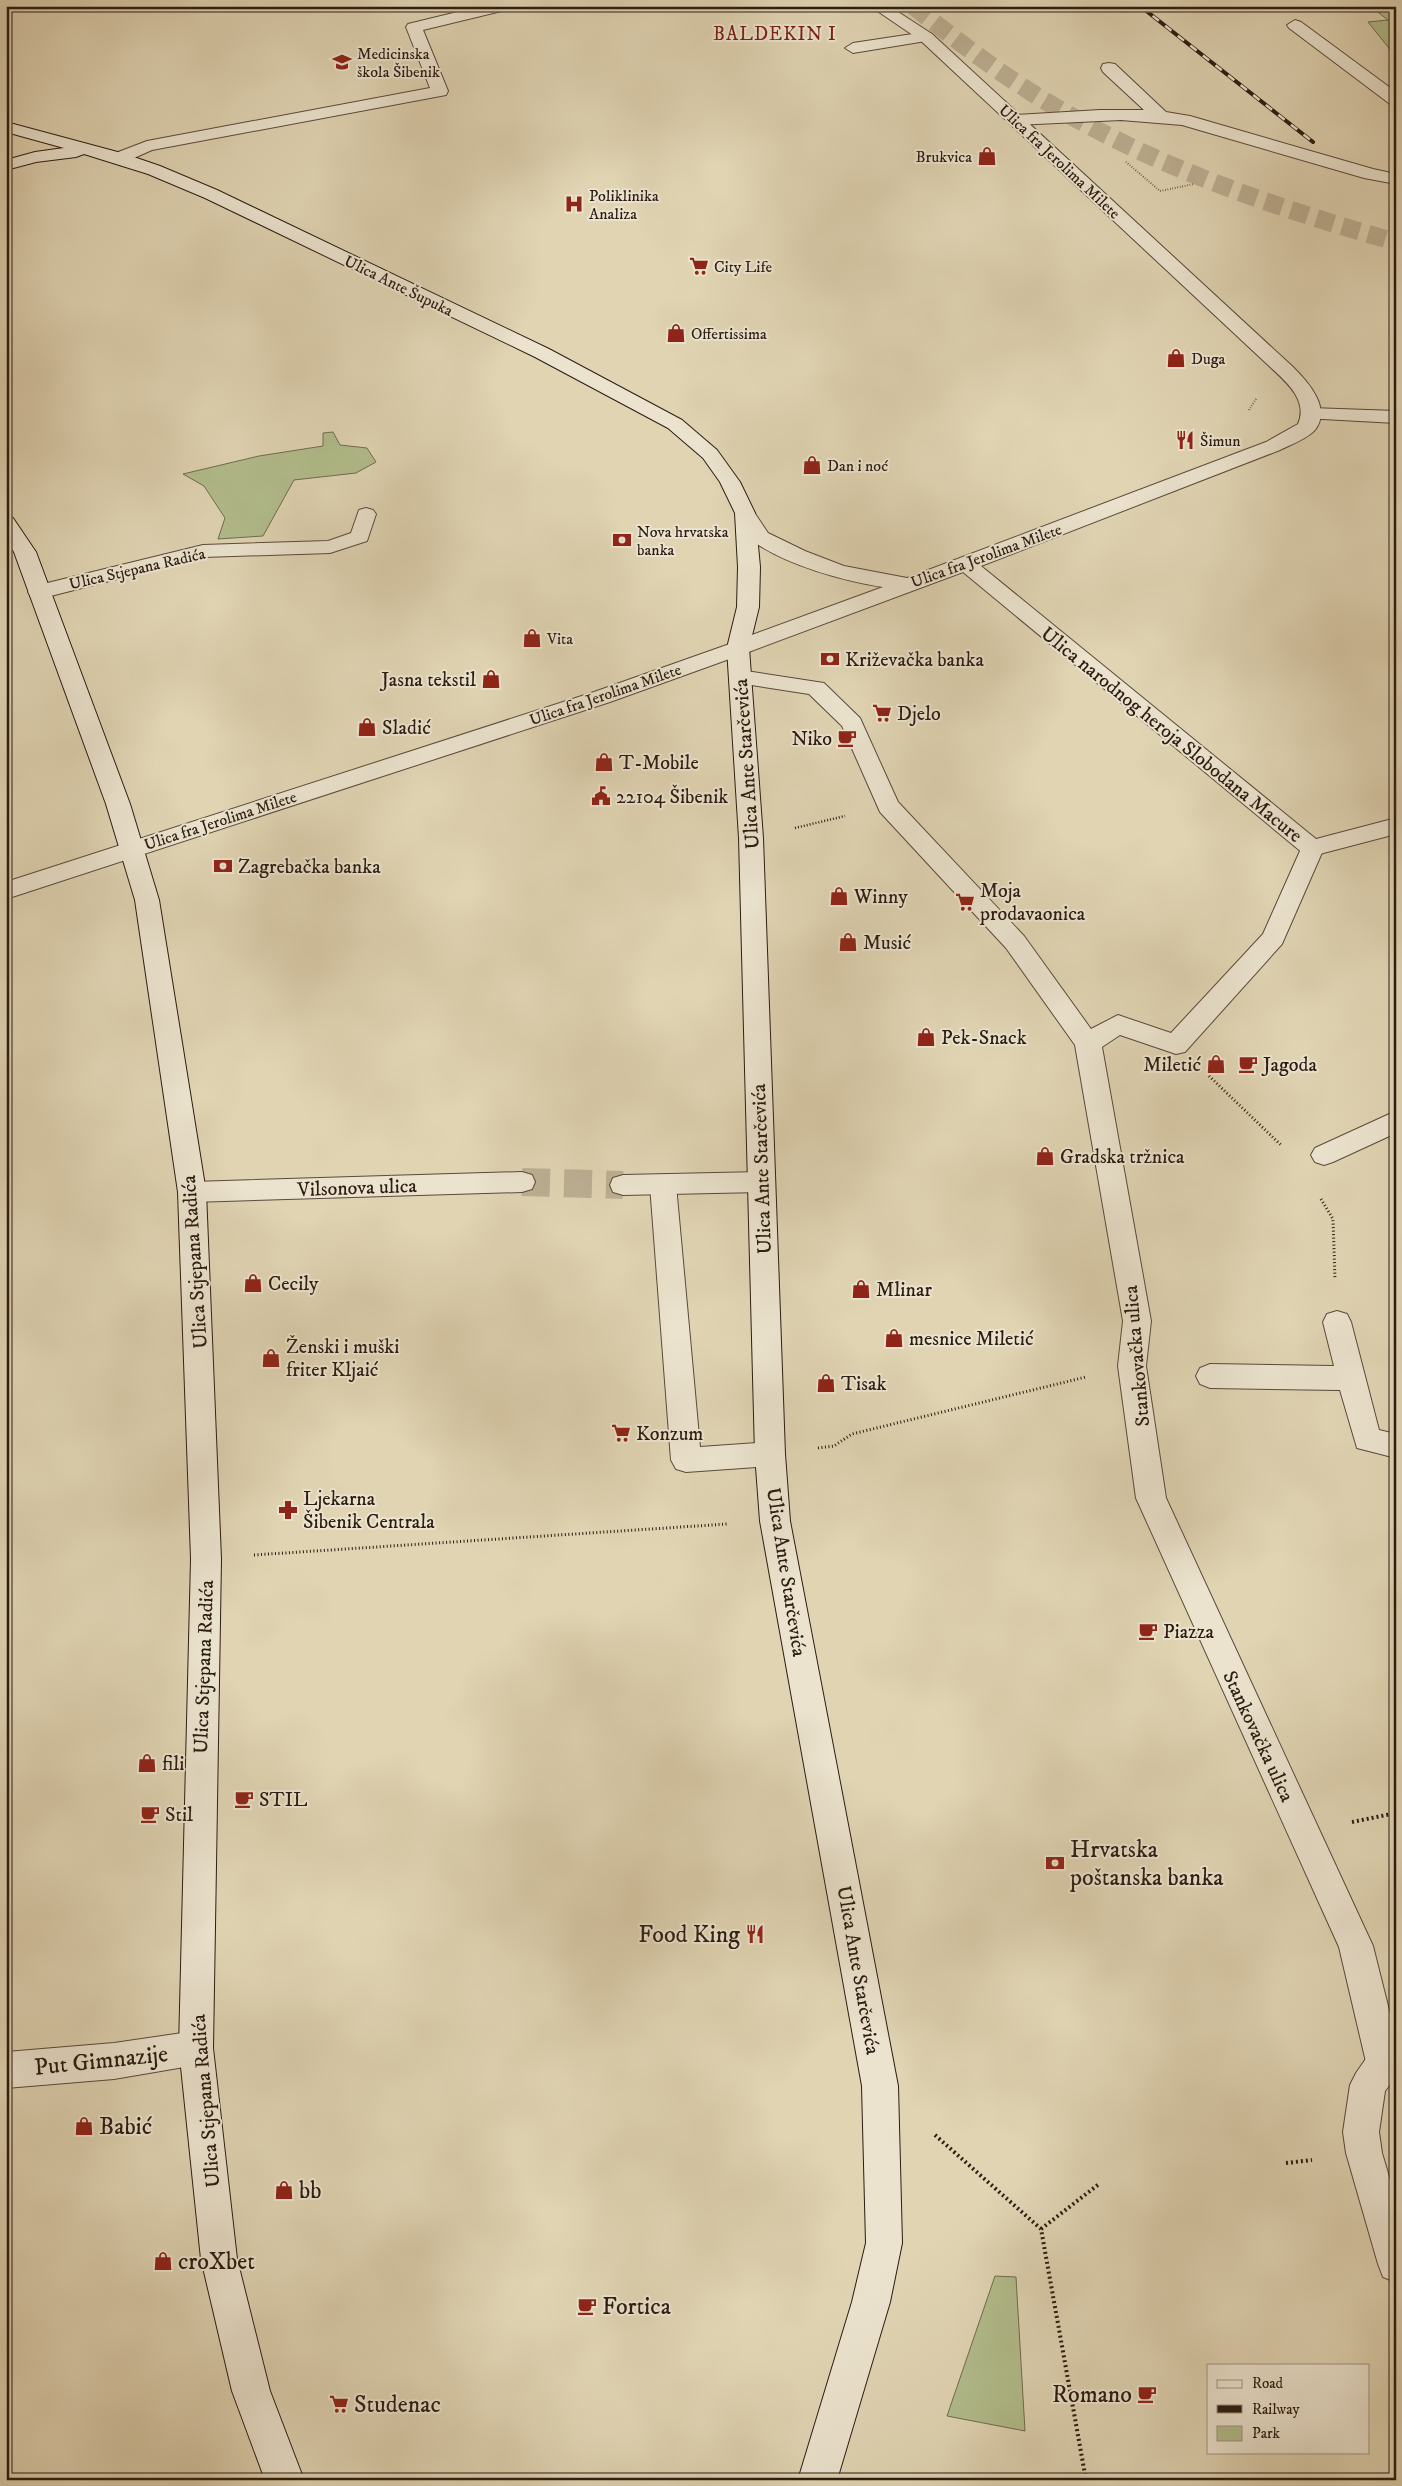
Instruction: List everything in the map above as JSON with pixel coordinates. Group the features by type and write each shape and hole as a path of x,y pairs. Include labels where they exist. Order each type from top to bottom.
{"street":[{"path":"119,158 147,146 440,91 414,27 504,6"},
{"path":"878,6 926,37"},
{"path":"909,6 926,37"},
{"path":"1294,25 1396,100"},
{"path":"853,48 926,37"},
{"name":"Ulica fra Jerolima Milete","path":"132,849 602,697 739,663 908,584 966,564 1274,446 1306,428 1312,414 1309,401 1299,386 1274,360 926,37"},
{"path":"1109,68 1160,116"},
{"path":"1016,120 1133,114 1160,116 1184,120 1370,174 1396,179"},
{"name":"Ulica Ante Šupuka","path":"6,127 119,158 154,170 211,194 542,353 630,398 675,424 710,454 730,482 745,513 760,537 798,556 837,571 871,579 908,584"},
{"path":"6,165 35,157 87,150"},
{"path":"1373,418 1387,401 1396,398"},
{"path":"1312,414 1373,418 1396,417"},
{"name":"Ulica Ante Šupuka","path":"739,663 748,607 749,567 745,513"},
{"name":"Ulica Stjepana Radića","path":"39,592 203,551 330,547 360,537 366,514"},
{"name":"Ulica Stjepana Radića","path":"6,522 25,552 118,804 147,900 192,1192 200,1359 206,1559 200,1779 196,2048 219,2259 251,2391 285,2480"},
{"name":"Ulica narodnog heroja Slobodana Macure","path":"966,564 1312,848 1396,826"},
{"name":"Stankovačka ulica","path":"739,663 816,688 852,724 888,806 1016,942 1088,1042 1137,1321 1132,1366 1152,1498 1356,1946 1390,2060"},
{"name":"Ulica Ante Starčevića","path":"739,663 751,838 770,1454 775,1521 851,1921 880,2086 884,2243 872,2302 817,2480"},
{"path":"1088,1042 1118,1024 1176,1045 1273,938 1312,848"},
{"path":"6,891 132,849"},
{"path":"1324,1155 1396,1120"},
{"name":"Vilsonova ulica","path":"192,1192 522,1182"},
{"path":"623,1185 761,1182"},
{"path":"663,1185 686,1460 770,1454"},
{"path":"1337,1322 1367,1439 1396,1446"},
{"path":"1210,1376 1351,1378"},
{"name":"Put Gimnazije","path":"6,2070 124,2060 196,2048"},
{"path":"1390,2060 1368,2085 1361,2132 1364,2153 1396,2264"}],"path":[{"path":"1125,162 1160,191 1194,184"},
{"path":"751,838 888,806"},
{"path":"1176,1045 1288,1153"},
{"path":"1320,1196 1333,1219 1337,1322"},
{"path":"852,1434 1132,1366"},
{"path":"206,1559 775,1521"},
{"path":"880,2086 1041,2229 1086,2480"},
{"path":"1041,2229 1099,2184"}],"green space":[{"path":"1370,6 1396,6 1396,57 1368,22 1388,20"},
{"path":"333,432 340,445 367,448 376,462 356,473 294,480 263,536 218,539 225,518 204,486 183,474 259,456 323,446 323,433"},
{"path":"995,2276 1016,2277 1025,2431 947,2416"}],"tunnel":[{"path":"913,6 967,48 1023,87 1111,137 1157,159 1251,196 1299,213 1396,242"},
{"path":"522,1182 623,1185"}],"railway":[{"path":"1140,6 1313,142"}],"place":[{"name":"Medicinska škola Šibenik","path":"342,62"},
{"name":"Brukvica","path":"987,156"},
{"name":"Poliklinika Analiza","path":"574,204"},
{"name":"City Life","path":"699,266"},
{"name":"Offertissima","path":"676,333"},
{"name":"Duga","path":"1176,358"},
{"name":"Šimun","path":"1185,440"},
{"name":"Dan i noć","path":"812,465"},
{"name":"Nova hrvatska banka","path":"622,540"},
{"name":"Vita","path":"532,638"},
{"name":"Križevačka banka","path":"830,659"},
{"name":"Jasna tekstil","path":"491,679"},
{"name":"Djelo","path":"882,713"},
{"name":"Sladić","path":"367,727"},
{"name":"Niko","path":"847,738"},
{"name":"T-Mobile","path":"604,762"},
{"name":"22104 Šibenik","path":"601,796"},
{"name":"Zagrebačka banka","path":"223,866"},
{"name":"Winny","path":"839,896"},
{"name":"Moja prodavaonica","path":"965,902"},
{"name":"Musić","path":"848,942"},
{"name":"Pek-Snack","path":"926,1037"},
{"name":"Miletić","path":"1216,1064"},
{"name":"Jagoda","path":"1248,1064"},
{"name":"Gradska tržnica","path":"1045,1156"},
{"name":"Cecily","path":"253,1283"},
{"name":"Mlinar","path":"861,1289"},
{"name":"mesnice Miletić","path":"894,1338"},
{"name":"Ženski i muški friter Kljaić","path":"271,1358"},
{"name":"Tisak","path":"826,1383"},
{"name":"Konzum","path":"621,1433"},
{"name":"Ljekarna Šibenik Centrala","path":"288,1510"},
{"name":"Piazza","path":"1148,1631"},
{"name":"fili","path":"147,1763"},
{"name":"STIL","path":"244,1799"},
{"name":"Stil","path":"150,1814"},
{"name":"Hrvatska poštanska banka","path":"1055,1863"},
{"name":"Food King","path":"755,1934"},
{"name":"Babić","path":"84,2126"},
{"name":"bb","path":"284,2190"},
{"name":"croXbet","path":"163,2261"},
{"name":"Fortica","path":"587,2306"},
{"name":"Romano","path":"1147,2394"},
{"name":"Studenac","path":"339,2404"}],"district":[{"name":"BALDEKIN I","path":"775,33"}]}
